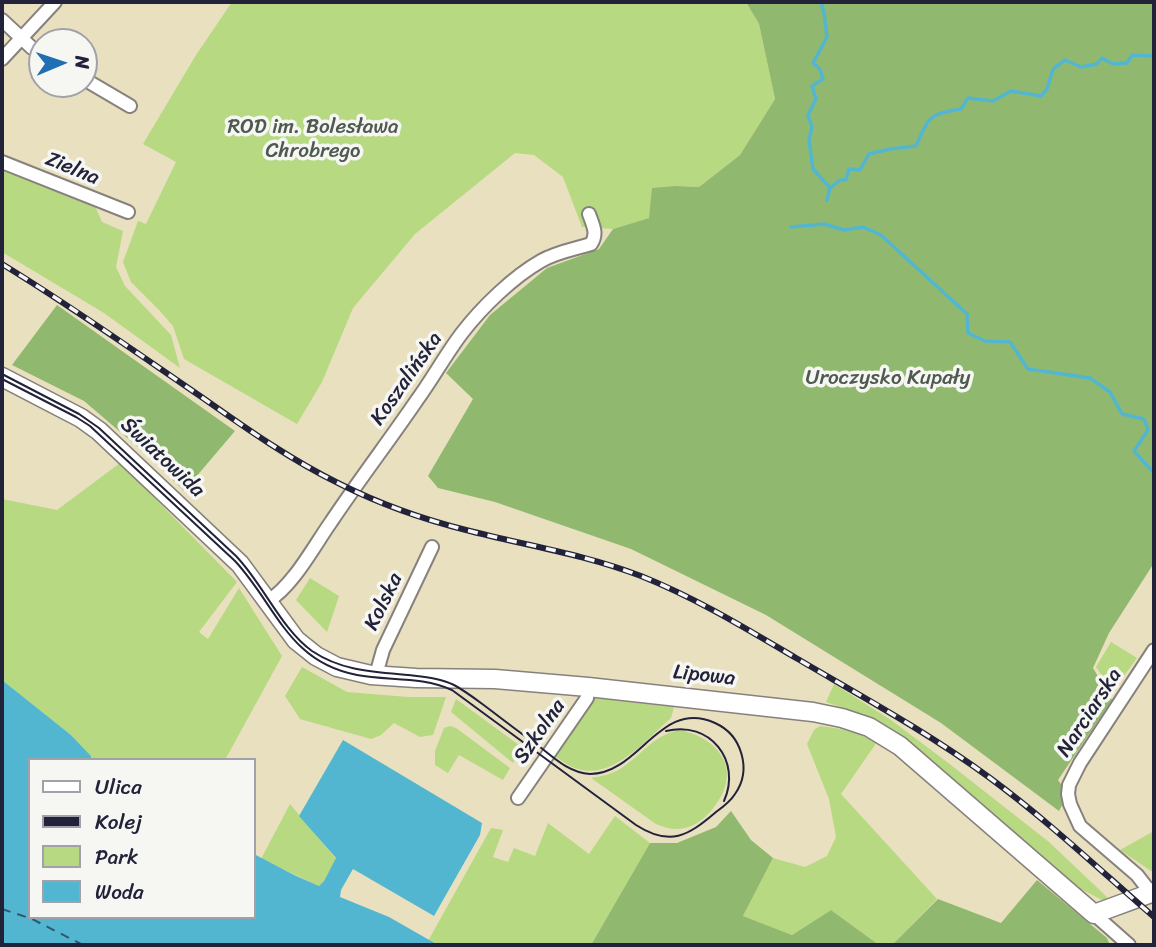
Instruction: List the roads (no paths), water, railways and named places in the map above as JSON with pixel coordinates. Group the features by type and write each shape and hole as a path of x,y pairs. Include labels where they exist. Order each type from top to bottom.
{"street":[{"path":"2,59 55,2"},
{"path":"2,20 28,44"},
{"path":"98,87 130,106"},
{"name":"Zielna","path":"2,162 128,212"},
{"name":"Koszalińska","path":"268,601 284,589 300,567 463,332 482,310 524,272 543,260 592,244 596,233 589,214"},
{"name":"Światowida","path":"2,377 82,418 99,431 237,561 268,601"},
{"name":"Kolska","path":"376,675 383,650 432,547"},
{"name":"Lipowa","path":"268,601 294,638 310,652 341,668 376,675 486,678 588,687 813,712 869,727 904,750 1129,945"},
{"name":"Narciarska","path":"1153,892 1080,826 1068,794 1069,785 1080,764 1154,650"},
{"name":"Szkolna","path":"518,798 587,698 588,687"},
{"path":"1094,914 1153,892"}],"water":[{"path":"2,680 71,735 91,756 28,758 28,919 256,919 256,855 319,886 336,858 299,816 343,740 482,823 480,835 434,916 353,869 341,890 340,897 389,917 438,945 2,945"}],"waterway":[{"path":"821,2 827,37 813,63 820,69 823,79 812,86 816,99 808,115 812,127 809,140 813,169 830,188"},
{"path":"827,200 830,188 840,180 846,180 849,169 860,170 869,154 916,146 931,119 936,115 961,109 968,98 993,101 1011,91 1041,96 1047,89 1053,69 1065,60 1081,67 1097,64 1102,58 1113,64 1127,63 1132,55 1154,56"},
{"path":"791,227 824,224 844,230 863,227 881,235 967,314 968,333 985,341 1010,342 1028,369 1090,378 1110,392 1122,414 1144,419 1148,430 1134,451 1154,473"}],"tram line":[{"path":"2,374 79,414 99,428 236,556 291,631 323,658 346,667 432,678 454,685 557,761 583,773 607,771 623,763 664,728 679,720 696,718 715,723 732,736 741,754 743,774 735,794 724,806 687,832 678,836 659,836 636,825 452,690 417,681 357,675 334,668 315,658 286,630 235,561 90,426 2,379"},
{"path":"666,731 682,729 696,732 718,747 729,772 724,801"}],"railway":[{"path":"2,264 79,313 270,444 340,484 433,521 619,568 681,594 739,625 894,715 967,761 1032,811 1154,917"}],"park label":[{"name":"ROD im. Bolesława Chrobrego","path":"313,140"},
{"name":"Uroczysko Kupały","path":"888,379"}]}
